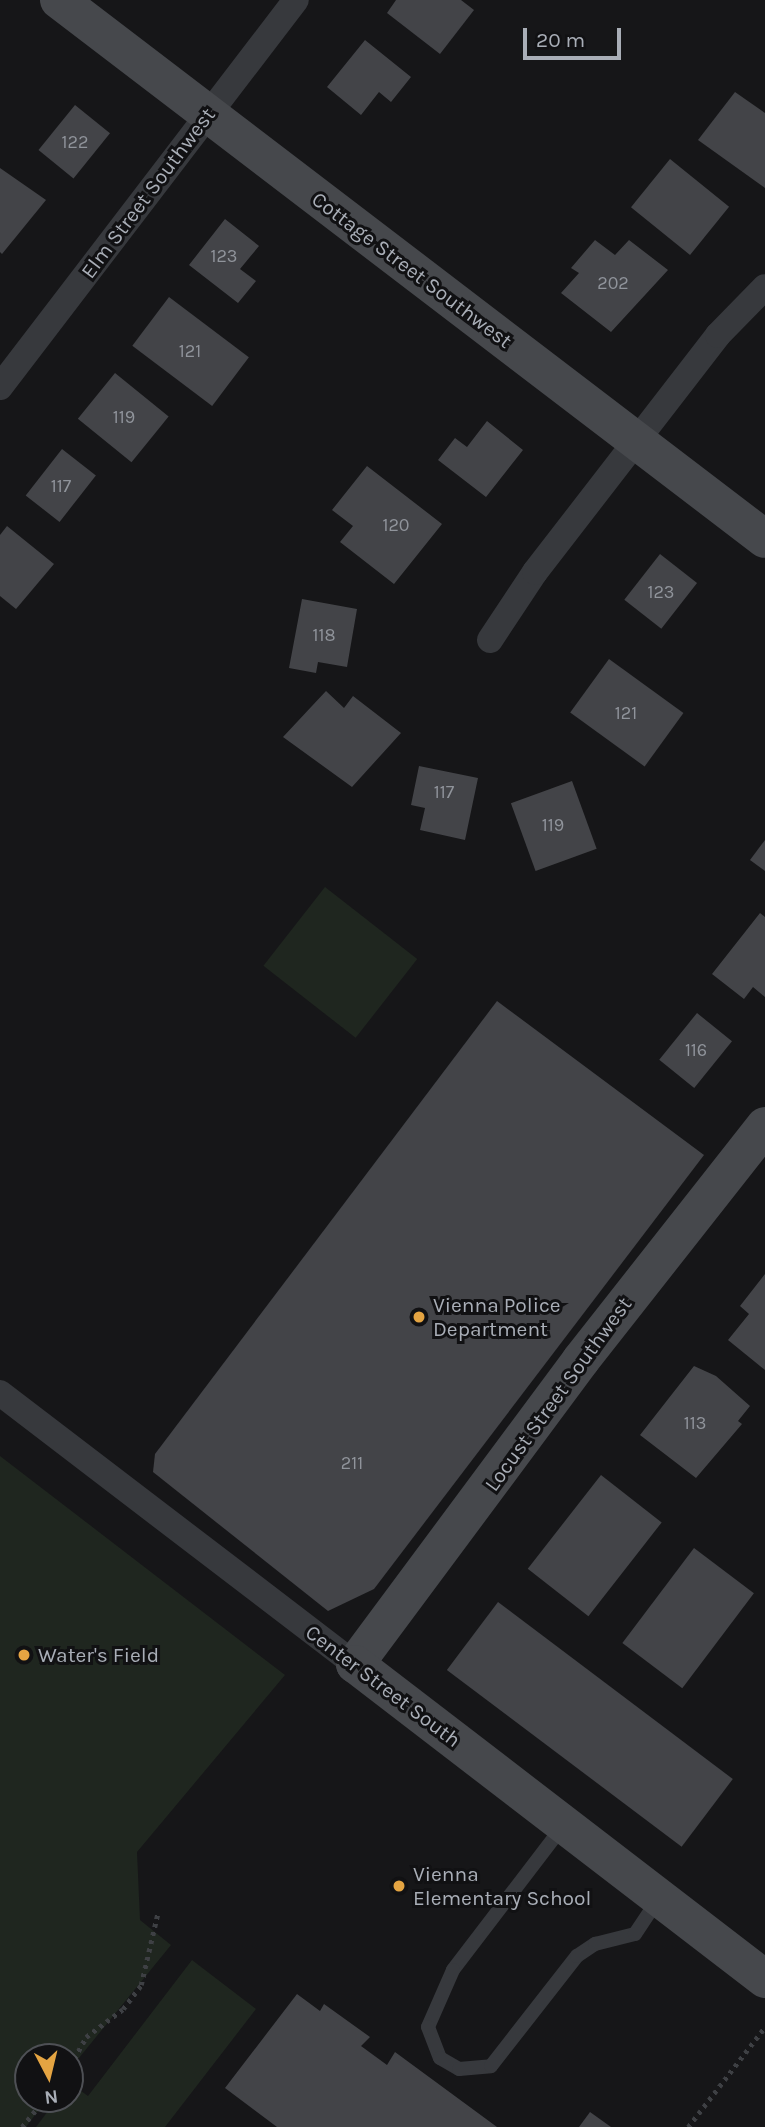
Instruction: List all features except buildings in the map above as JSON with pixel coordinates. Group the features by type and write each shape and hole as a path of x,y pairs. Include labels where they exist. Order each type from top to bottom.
{"street":[{"name":"Cottage Street Southwest","path":"59,0 765,539"},
{"name":"Elm Street Southwest","path":"0,387 296,0"},
{"path":"490,640 636,440 718,335 765,287"},
{"name":"Locust Street Southwest","path":"355,1664 598,1338 765,1126"},
{"name":"Center Street South","path":"0,1393 765,1979"}],"lane":[{"path":"564,1825 453,1970 428,2027 440,2058 460,2070 491,2066 577,1956 595,1944 635,1934 659,1898"}],"path":[{"path":"83,2043 86,2037 123,2009 141,1985 158,1912"},
{"path":"688,2127 765,2026"},
{"path":"22,2127 34,2113"}],"shaded area":[{"path":"325,887 417,959 356,1038 263,966"},
{"path":"0,1456 285,1675 137,1852 140,1920 171,1945 84,2052 84,2043 14,2043 14,2113 36,2113 26,2127 0,2127"},
{"path":"192,1960 256,2009 165,2127 36,2127 46,2113 84,2113 84,2093 88,2096"}],"place":[{"name":"Vienna Police Department","path":"419,1317"},
{"name":"Water's Field","path":"24,1655"},
{"name":"Vienna Elementary School","path":"399,1886"}]}
